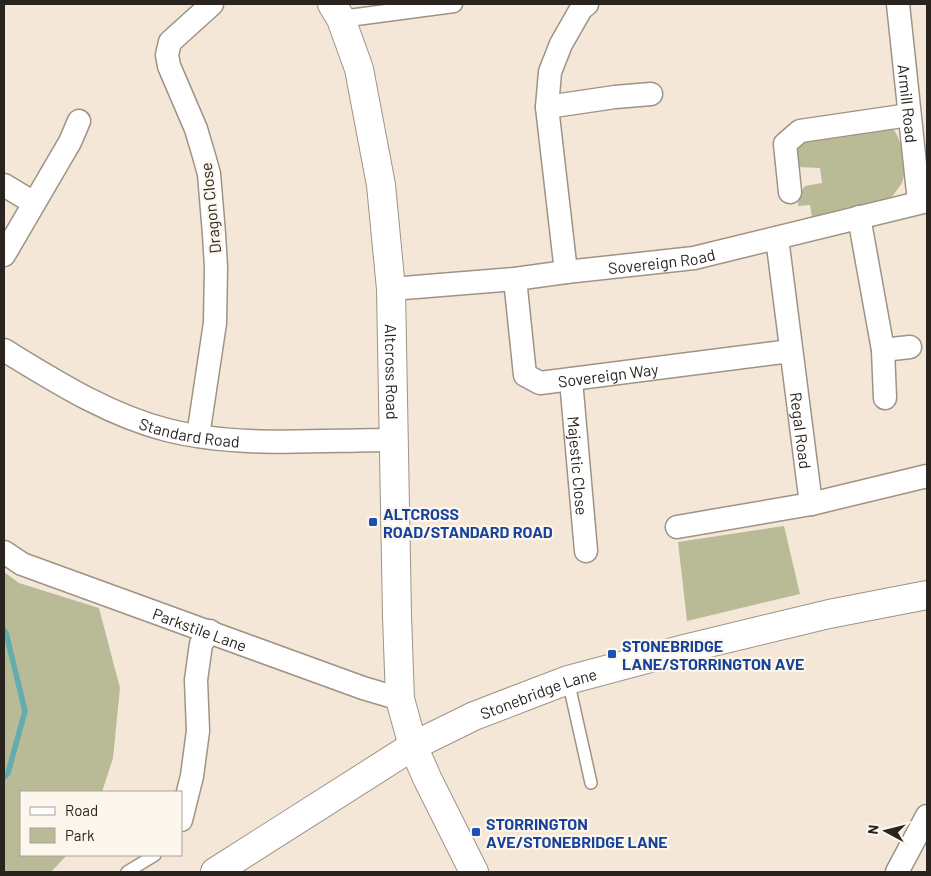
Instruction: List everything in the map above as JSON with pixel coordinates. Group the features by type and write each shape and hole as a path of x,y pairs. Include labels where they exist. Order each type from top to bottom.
{"street":[{"name":"Dragon Close","path":"198,436 215,323 216,275 214,234 209,174 196,129 169,66 167,55 170,42 212,4"},
{"path":"336,12 454,4"},
{"path":"566,272 547,107 550,72 561,44 581,9 587,4"},
{"name":"Armill Road","path":"898,4 909,115 923,202"},
{"name":"Altcross Road","path":"336,12 359,69 381,185 391,289 400,699 414,746 428,780 474,872"},
{"path":"547,107 651,94"},
{"path":"790,192 785,144 800,131 909,115"},
{"path":"4,255 70,142 79,121"},
{"path":"4,185 34,203"},
{"name":"Sovereign Road","path":"391,289 515,279 694,258 923,202"},
{"path":"859,217 883,350 885,398"},
{"name":"Regal Road","path":"777,238 811,504"},
{"name":"Sovereign Way","path":"515,279 525,375 540,383 791,351"},
{"path":"883,350 910,347"},
{"name":"Standard Road","path":"4,350 102,405 135,420 158,427 198,436 256,441 393,440"},
{"name":"Majestic Close","path":"571,380 586,551"},
{"path":"677,527 811,504 927,476"},
{"name":"Parkstile Lane","path":"4,552 22,564 363,688 400,699"},
{"name":"Stonebridge Lane","path":"215,872 414,746 474,716 568,680 758,630 927,595"},
{"path":"182,816 192,776 198,731 196,680 201,644 210,631"},
{"path":"897,872 927,816"}],"lane":[{"path":"568,680 592,783"},
{"path":"127,872 152,856"}],"green space":[{"path":"882,128 894,130 903,154 903,180 892,197 812,217 810,205 798,206 799,194 805,186 822,183 820,168 798,167 792,148 798,141"},
{"path":"784,526 800,594 687,621 678,542"},
{"path":"4,572 19,583 99,608 120,688 113,758 102,791 20,791 20,856 66,856 51,872 4,872"}],"waterway":[{"path":"4,630 25,711 8,773 4,777"}],"place":[{"name":"ALTCROSS ROAD/STANDARD ROAD","path":"373,522"},
{"name":"STONEBRIDGE LANE/STORRINGTON AVE","path":"612,654"},
{"name":"STORRINGTON AVE/STONEBRIDGE LANE","path":"476,832"}]}
